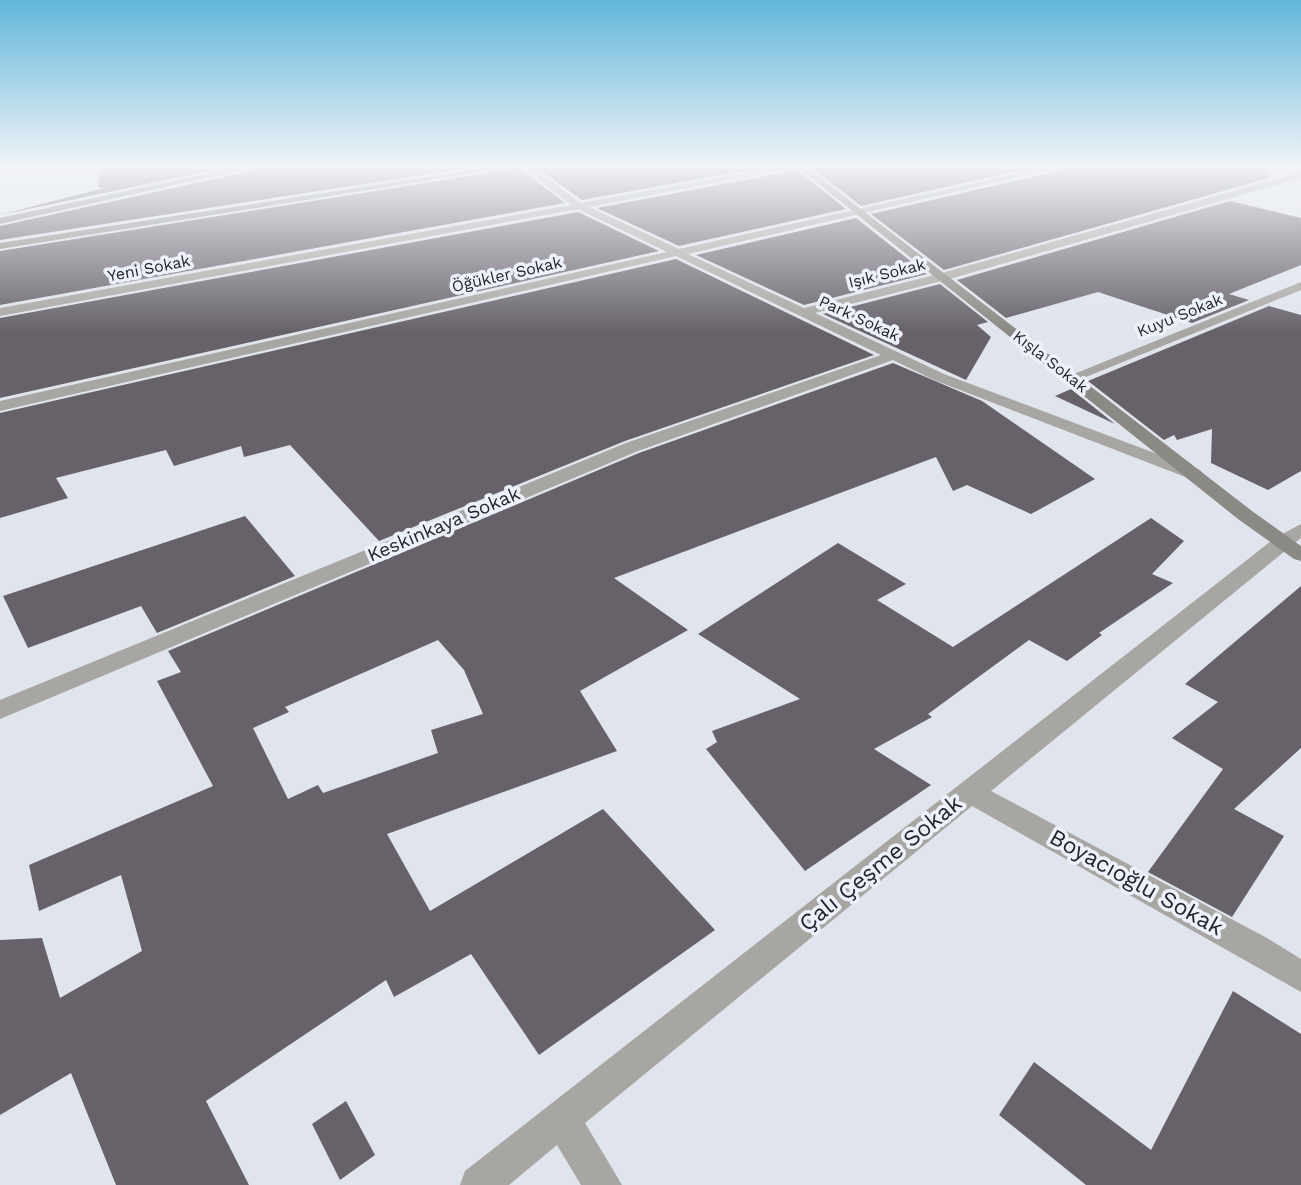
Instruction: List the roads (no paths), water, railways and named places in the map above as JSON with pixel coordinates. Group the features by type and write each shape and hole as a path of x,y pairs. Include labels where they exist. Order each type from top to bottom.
{"street":[{"path":"0,246 159,221"},
{"name":"Yeni Sokak","path":"0,312 490,221"},
{"name":"Park Sokak","path":"612,221 939,377 1194,474"},
{"name":"Öğükler Sokak","path":"0,406 818,221"},
{"name":"Kışla Sokak","path":"871,221 1194,474 1295,542"},
{"name":"Işık Sokak","path":"803,312 1135,221"},
{"name":"Kuyu Sokak","path":"1071,378 1301,286"},
{"name":"Keskinkaya Sokak","path":"0,710 632,447 894,355"},
{"name":"Çalı Çeşme Sokak","path":"479,1185 970,792 1295,542"},
{"name":"Boyacıoğlu Sokak","path":"970,792 1256,948 1301,977"},
{"path":"562,1119 603,1185"}]}
